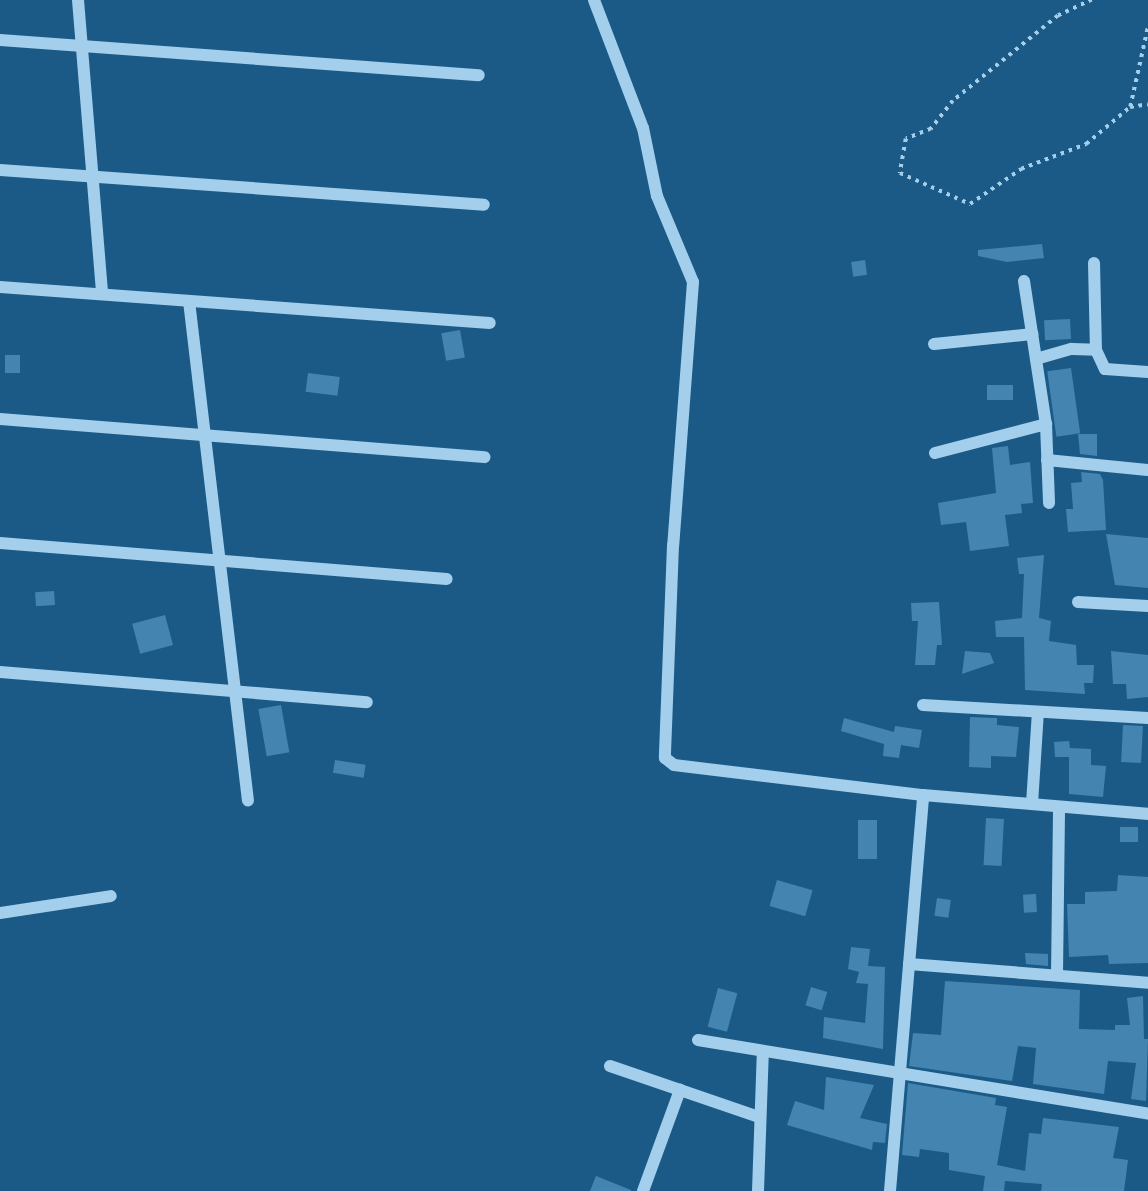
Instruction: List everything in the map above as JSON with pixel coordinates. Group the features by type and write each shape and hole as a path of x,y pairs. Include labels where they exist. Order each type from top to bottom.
{"street":[{"path":"78,0 102,294"},
{"path":"594,0 643,128 657,196 693,282 673,545 664,758 674,765 923,795 1148,814"},
{"path":"0,40 479,75"},
{"path":"0,170 484,205"},
{"path":"1094,263 1096,350 1105,369 1148,372"},
{"path":"1024,281 1046,424 1049,503"},
{"path":"0,286 490,323"},
{"path":"189,301 248,801"},
{"path":"934,344 1032,334"},
{"path":"1036,359 1072,349 1096,350"},
{"path":"0,419 485,457"},
{"path":"935,453 1046,424"},
{"path":"1047,460 1148,470"},
{"path":"0,543 447,579"},
{"path":"1078,602 1148,606"},
{"path":"0,672 367,702"},
{"path":"923,705 1148,718"},
{"path":"1032,804 1038,712"},
{"path":"890,1191 923,795"},
{"path":"1057,975 1059,807"},
{"path":"0,913 111,896"},
{"path":"909,964 1148,983"},
{"path":"698,1040 1148,1114"},
{"path":"758,1191 763,1051"},
{"path":"610,1066 759,1117"},
{"path":"643,1191 680,1090"}],"path":[{"path":"1092,0 1058,16 953,101 931,129 906,139 900,173 970,204 1021,169 1086,144 1129,107 1148,104"},
{"path":"1129,107 1148,26"}],"building":[{"path":"1042,244 1044,258 1007,262 978,256 978,250"},
{"path":"865,260 867,275 853,277 851,262"},
{"path":"1070,319 1071,339 1045,340 1044,320"},
{"path":"460,330 465,358 446,361 441,333"},
{"path":"5,355 20,355 20,373 5,373"},
{"path":"1071,368 1080,433 1056,437 1047,371"},
{"path":"308,373 340,377 337,396 306,392"},
{"path":"987,385 1013,385 1013,400 987,400"},
{"path":"1078,434 1097,434 1097,456 1080,454"},
{"path":"1008,446 1010,465 1030,462 1033,503 1021,504 1022,513 1005,515 1009,546 970,551 966,522 941,525 938,503 996,493 992,448"},
{"path":"1081,472 1100,474 1103,480 1106,530 1068,532 1066,509 1073,509 1071,483 1082,482"},
{"path":"1106,534 1148,538 1148,588 1115,585"},
{"path":"1044,555 1039,618 1051,621 1049,641 1076,645 1077,665 1094,665 1093,683 1084,683 1085,694 1025,690 1024,637 996,637 995,621 1022,618 1024,574 1019,574 1017,558"},
{"path":"54,591 55,605 36,606 35,592"},
{"path":"939,602 942,645 937,645 935,665 915,665 918,621 912,621 911,603"},
{"path":"165,615 173,645 140,654 132,624"},
{"path":"965,651 990,653 994,663 962,674"},
{"path":"1111,651 1148,655 1148,697 1127,699 1126,684 1113,684"},
{"path":"281,705 289,752 267,756 258,709"},
{"path":"970,717 997,718 997,725 1019,727 1016,757 991,756 991,768 969,767"},
{"path":"844,718 894,732 895,726 922,730 919,748 901,745 899,758 883,756 884,744 841,731"},
{"path":"1123,725 1143,726 1141,763 1121,762"},
{"path":"1069,741 1070,748 1091,749 1091,765 1106,766 1103,797 1069,794 1069,757 1055,757 1054,742"},
{"path":"335,760 366,765 364,778 333,773"},
{"path":"986,818 1004,819 1002,866 984,865"},
{"path":"858,820 877,820 877,859 858,859"},
{"path":"1120,827 1138,827 1138,842 1120,842"},
{"path":"1118,875 1148,877 1148,963 1109,964 1108,955 1069,957 1067,904 1085,904 1085,892 1117,891"},
{"path":"777,880 813,890 805,916 770,906"},
{"path":"1036,894 1037,912 1024,913 1023,895"},
{"path":"937,898 951,900 948,918 934,916"},
{"path":"851,947 870,949 868,966 885,967 883,1049 823,1038 824,1017 865,1023 868,984 856,983 859,972 848,969"},
{"path":"1025,953 1048,954 1048,966 1026,964"},
{"path":"945,981 1080,990 1079,1029 1115,1030 1115,1025 1130,1025 1127,998 1143,996 1144,1039 1148,1039 1146,1101 1131,1099 1136,1063 1108,1061 1104,1094 1033,1084 1036,1048 1018,1046 1012,1081 909,1066 913,1033 941,1035"},
{"path":"811,987 827,992 822,1010 805,1005"},
{"path":"718,988 737,993 727,1032 708,1027"},
{"path":"826,1077 874,1085 860,1118 887,1124 885,1143 873,1142 872,1150 787,1125 795,1101 824,1110"},
{"path":"908,1083 996,1098 995,1105 1007,1107 997,1165 1025,1171 1029,1133 1041,1134 1043,1118 1119,1127 1113,1158 1128,1160 1124,1191 1041,1191 1042,1184 1005,1181 1004,1191 983,1191 985,1176 949,1170 949,1153 920,1149 919,1157 902,1155"},
{"path":"596,1176 631,1190 631,1191 590,1191"}]}
